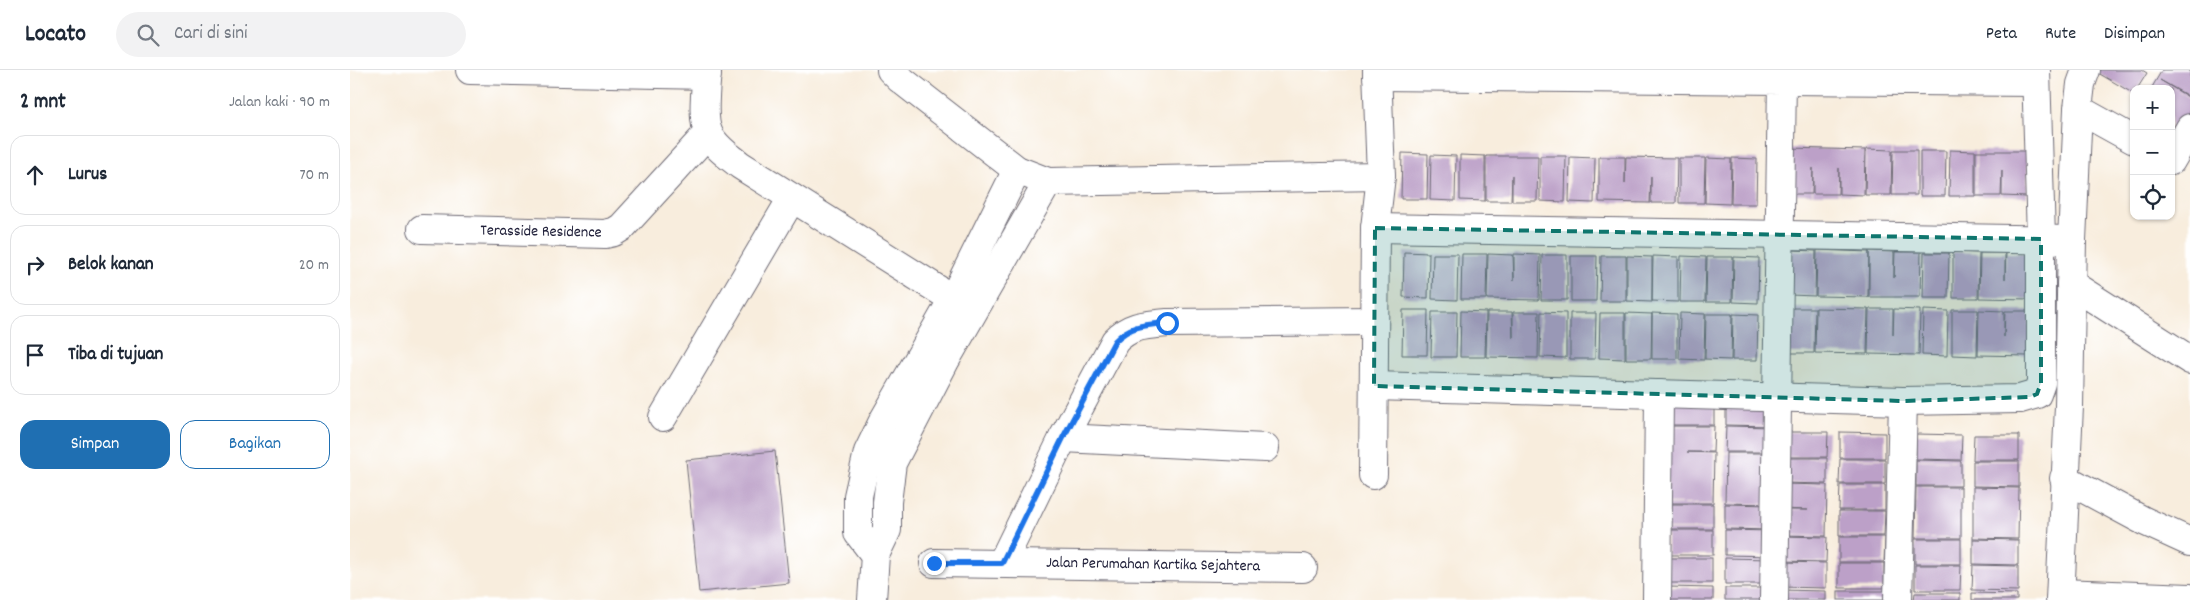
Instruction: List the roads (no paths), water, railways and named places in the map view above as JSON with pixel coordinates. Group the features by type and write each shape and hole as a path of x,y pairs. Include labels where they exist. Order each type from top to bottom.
{"street":[{"path":"470,70 707,72 705,113 708,133 728,156 952,299"},
{"path":"891,70 1017,170 1048,182 1381,176"},
{"path":"2086,70 2081,84 2078,109 2072,240 2069,406 2064,478 2060,597 2190,598"},
{"path":"1373,475 1375,228 1381,176 1377,73 1672,74 1782,80 2036,76 2041,239 2041,383 2037,394 2020,399 1903,401 1374,386"},
{"path":"1774,600 1779,398 1782,80"},
{"path":"2078,109 2130,138"},
{"path":"2175,154 2190,128"},
{"name":"Terasside Residence","path":"422,229 595,234 614,232 622,227 708,133"},
{"path":"2175,164 2190,173"},
{"path":"875,555 858,533 858,496 868,452 952,299 1017,170"},
{"path":"872,600 875,555 887,530 887,502 892,463 945,360 1048,182"},
{"path":"663,417 792,198"},
{"path":"1375,228 2072,240"},
{"path":"2071,284 2190,360"},
{"path":"1002,563 1063,438 1115,341 1124,331 1142,326 1167,323 1374,321"},
{"path":"1657,600 1659,394"},
{"path":"1898,600 1903,401"},
{"path":"1063,438 1265,448"},
{"path":"2064,478 2144,521 2190,542"},
{"name":"Jalan Perumahan Kartika Sejahtera","path":"934,563 1303,568"}]}
